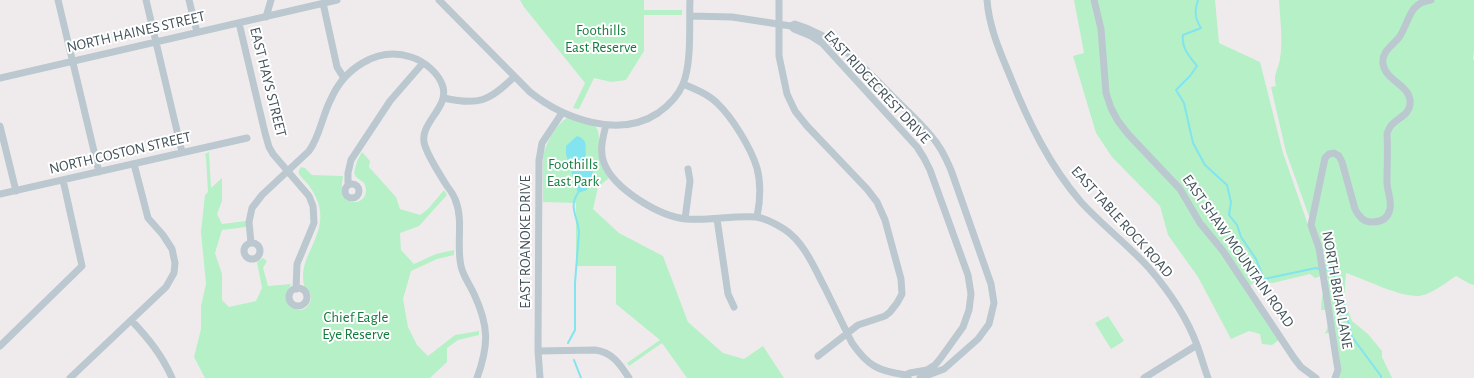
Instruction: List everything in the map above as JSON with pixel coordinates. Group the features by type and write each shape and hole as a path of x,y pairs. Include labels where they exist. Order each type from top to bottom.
{"street":[{"path":"58,0 99,172"},
{"path":"146,0 182,152"},
{"path":"190,0 197,32"},
{"path":"266,17 271,0"},
{"name":"NORTH HAINES STREET","path":"0,78 337,0"},
{"path":"439,0 514,77 541,101 562,113 606,125 639,123 670,104 683,84 689,57 690,0"},
{"path":"779,0 779,56 787,94 807,126 877,202 885,220 901,279 902,294 898,303 890,312 885,316 858,325 818,356"},
{"name":"EAST TABLE ROCK ROAD","path":"987,0 996,42 1021,103 1042,146 1057,171 1080,201 1148,268 1172,298 1191,331 1208,378"},
{"name":"EAST SHAW MOUNTAIN ROAD","path":"1094,0 1101,29 1106,93 1118,121 1180,189 1200,223 1223,251 1294,358 1301,367 1316,378"},
{"name":"NORTH BRIAR LANE","path":"1335,378 1338,370 1319,248 1311,225 1325,158 1329,154 1334,153 1339,156 1358,216 1365,221 1373,222 1386,218 1391,204 1387,184 1387,134 1390,127 1410,108 1410,101 1405,89 1389,77 1383,64 1383,56 1400,36 1411,12 1420,3 1431,0"},
{"path":"323,4 337,68 344,78"},
{"name":"EAST RIDGECREST DRIVE","path":"690,16 732,17 791,26 795,24 816,31 832,40 858,61 933,138 944,153 991,284 994,303 989,324 978,339 944,369 920,378"},
{"name":"EAST HAYS STREET","path":"239,23 266,140 273,154 309,196 313,206 312,230 297,264 296,289"},
{"name":"EAST RIDGECREST DRIVE","path":"791,26 822,44 920,153 930,170 968,275 971,294 969,310 963,326 935,365 927,370 910,373 907,377"},
{"path":"251,243 249,222 252,208 288,170 309,152 318,135 331,98 344,78 364,62 383,55 404,55 422,63 433,71 444,88 444,98 426,127 424,143 431,160 455,198 459,213 461,268 482,310 487,341 483,362 477,378"},
{"path":"348,185 348,172 351,160 390,101 422,63"},
{"path":"444,98 468,102 481,101 498,92 514,77"},
{"path":"683,84 716,102 740,132 757,168 760,188 757,217"},
{"name":"EAST ROANOKE DRIVE","path":"540,378 538,351 538,160 542,143 562,113"},
{"path":"606,125 602,152 604,163 611,175 635,197 663,212 686,219 757,217 786,230 809,257 848,334 861,354 873,365 887,373 907,377"},
{"path":"0,126 16,191"},
{"name":"NORTH COSTON STREET","path":"0,194 246,138"},
{"path":"70,378 166,287 174,273 172,249 148,218 134,164"},
{"path":"686,219 690,181 688,169"},
{"path":"0,346 82,266 63,180"},
{"path":"717,219 728,294 734,307"},
{"path":"131,320 157,350 172,378"},
{"path":"1144,378 1176,356 1197,345"},
{"path":"538,351 594,350 604,352 616,359 629,378"},
{"path":"77,371 83,378"}],"green space":[{"name":"Foothills East Reserve","path":"520,0 644,0 644,10 682,10 682,15 644,15 644,51 626,80 611,82 594,78 579,109 573,108 585,83"},
{"path":"1074,0 1215,0 1219,43 1260,62 1283,153 1321,262 1326,264 1286,152 1271,87 1276,86 1275,75 1281,52 1279,0 1474,0 1474,285 1456,276 1438,288 1418,296 1392,291 1346,273 1344,300 1352,321 1368,334 1382,351 1382,357 1392,378 1338,378 1341,369 1335,330 1325,334 1332,314 1331,310 1321,310 1322,296 1328,278 1322,276 1315,278 1310,274 1273,283 1255,281 1246,290 1279,340 1272,345 1262,344 1260,334 1249,331 1231,339 1198,277 1168,235 1160,206 1112,157 1096,133 1073,56 1084,53"},
{"name":"Foothills East Park","path":"567,118 595,126 597,129 599,155 603,169 609,178 598,187 593,209 619,233 663,256 688,322 723,353 744,359 763,346 784,378 687,378 662,343 629,366 627,363 660,340 616,304 616,266 576,266 576,203 543,202 544,151 556,129"},
{"name":"Chief Eagle Eye Reserve","path":"209,152 211,188 222,178 222,201 217,214 222,224 246,221 246,227 222,230 215,253 222,274 222,300 229,307 256,301 262,288 257,262 263,258 267,261 263,268 268,286 291,284 286,297 287,302 296,310 304,309 307,306 311,296 304,285 303,273 306,260 319,229 320,211 316,197 299,174 299,170 301,167 305,168 312,175 343,176 342,194 344,198 351,202 357,202 364,197 366,192 364,183 354,173 362,152 370,161 369,167 396,197 400,209 420,215 428,209 444,190 447,195 419,226 400,233 401,250 414,264 436,254 454,250 454,255 437,259 411,271 403,299 408,327 417,345 428,356 455,335 479,331 479,335 458,340 447,348 447,362 430,378 205,378 194,357 201,329 201,306 206,284 201,232 205,195 208,192 205,154"},
{"path":"1108,316 1124,341 1111,349 1095,323"}],"water":[{"path":"577,136 584,140 587,160 593,175 587,190 578,193 566,154 566,146"}],"waterway":[{"path":"1198,0 1196,15 1201,28 1183,35 1183,44 1197,66 1176,90 1184,103 1193,143 1205,165 1227,185 1231,202 1229,215 1237,225 1241,237 1256,259 1264,279 1316,268 1319,269"},
{"path":"568,343 575,330 575,283 579,232 574,212 574,203 578,193"},
{"path":"1326,269 1331,271 1339,285 1352,337 1381,378"},
{"path":"574,360 581,378"}]}
